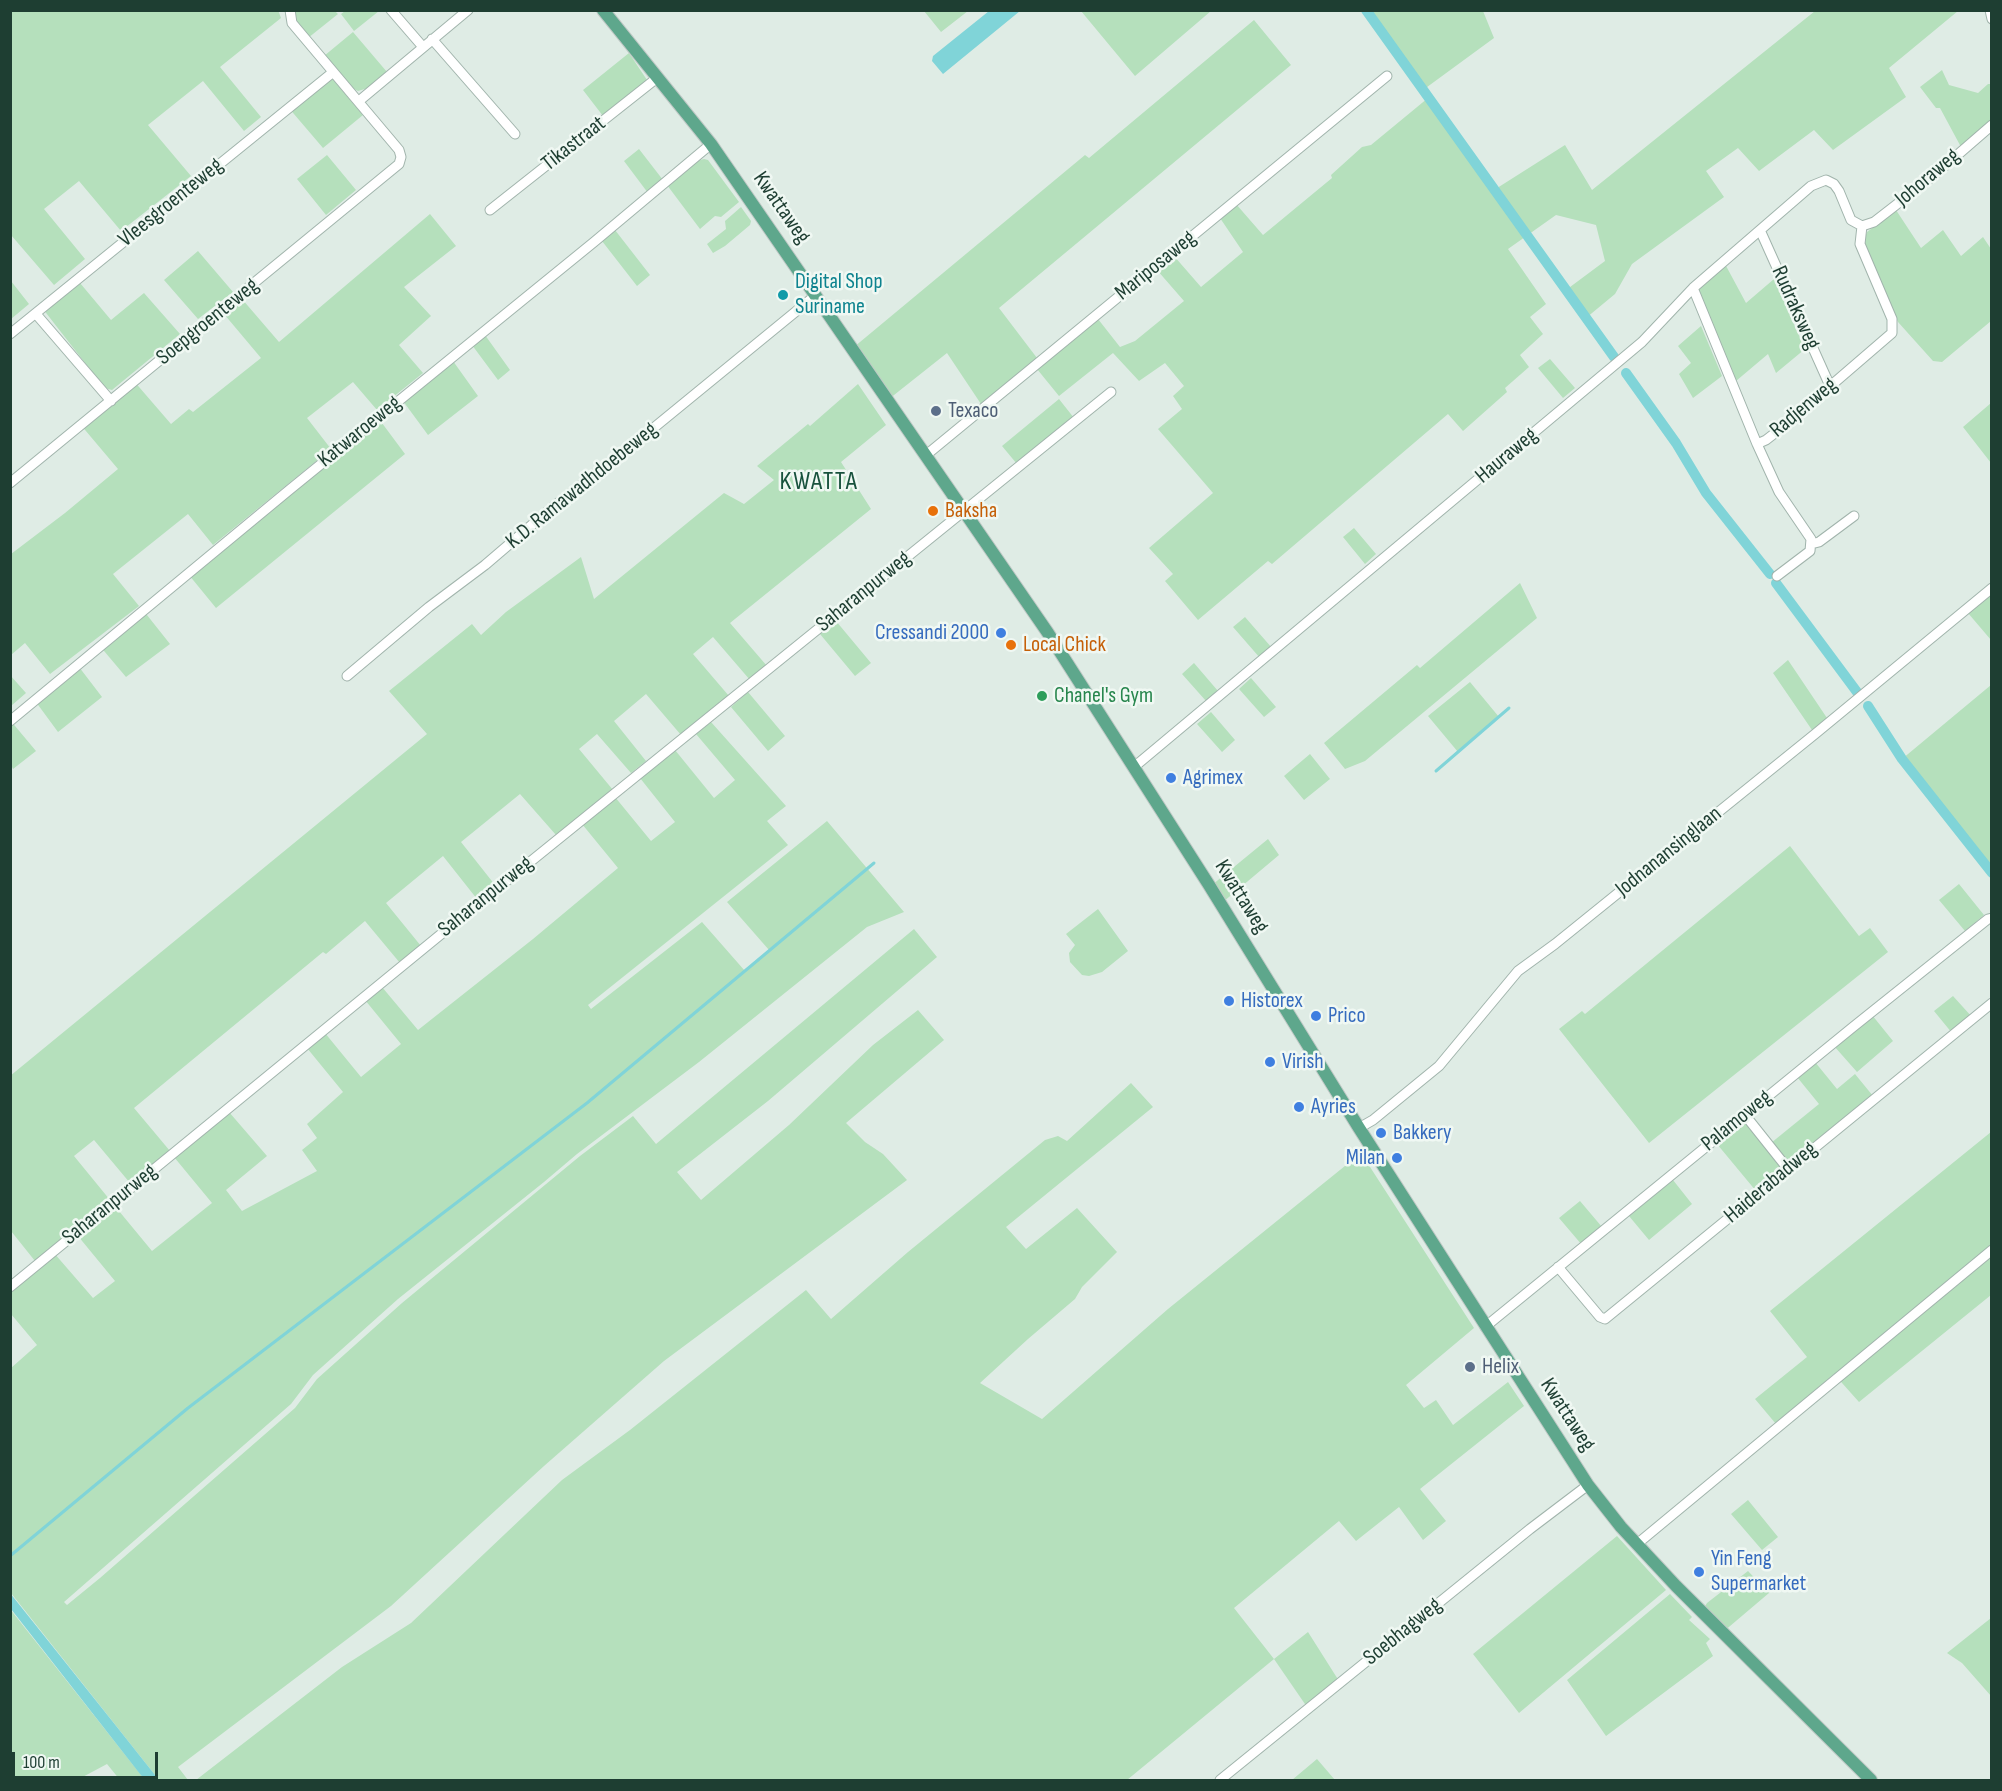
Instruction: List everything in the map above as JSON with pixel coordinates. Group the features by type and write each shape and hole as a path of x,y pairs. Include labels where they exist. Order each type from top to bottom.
{"main road":[{"name":"Kwattaweg","path":"603,10 711,144 1048,633 1485,1327 1588,1485 1615,1520 1676,1586 1871,1780"}],"street":[{"path":"290,10 292,23 358,101 468,10"},
{"path":"391,10 423,47"},
{"path":"1990,10 1992,19"},
{"path":"432,39 515,134"},
{"name":"Vleesgroenteweg","path":"10,334 332,73"},
{"name":"Mariposaweg","path":"925,456 1387,76"},
{"name":"Tikastraat","path":"490,210 657,78"},
{"name":"Soepgroenteweg","path":"10,483 399,164 401,157 399,150 358,101"},
{"name":"Johoraweg","path":"1862,226 1874,222 1932,177 1992,125"},
{"name":"Katwaroeweg","path":"10,721 711,144"},
{"name":"Hauraweg","path":"1134,767 1642,342 1693,288 1811,186 1826,180 1834,184 1851,220 1862,226"},
{"name":"Radjenweg","path":"1693,288 1756,444 1766,440 1784,426 1892,333 1892,319 1860,244 1862,226"},
{"name":"Rudraksweg","path":"1760,230 1830,386"},
{"name":"K.D. Ramawadhdoebeweg","path":"347,676 429,607 485,565 554,506 623,453 816,295"},
{"path":"36,314 111,401"},
{"name":"Saharanpurweg","path":"10,1287 1111,392"},
{"path":"1756,444 1779,492 1811,544 1810,550 1777,576"},
{"path":"1811,544 1819,542 1854,516"},
{"name":"Jodnanansinglaan","path":"1359,1128 1439,1066 1518,971 1555,944 1815,734 1992,588"},
{"name":"Palamoweg","path":"1485,1327 1978,926 1992,918"},
{"name":"Haiderabadweg","path":"1558,1267 1600,1317 1605,1319 1992,1003"},
{"path":"1744,1115 1788,1169"},
{"path":"1636,1544 1992,1250"},
{"name":"Soebhagweg","path":"1220,1780 1512,1543 1588,1485"}],"green space":[{"path":"11,10 278,10 281,18 220,67 261,117 244,131 203,81 148,125 191,176 121,231 79,181 44,209 85,259 54,285 11,235"},
{"path":"293,11 335,11 338,14 308,38 296,24"},
{"path":"345,11 379,11 354,31 341,14"},
{"path":"924,11 968,11 941,32"},
{"path":"1081,11 1211,11 1135,76"},
{"path":"1366,11 1483,11 1494,38 1423,90"},
{"path":"1815,11 1958,11 1889,68 1906,97 1833,150 1814,130 1759,171 1738,148 1706,171 1724,197 1632,264 1615,294 1586,318 1566,290 1605,261 1596,225 1556,215 1508,249 1546,304 1530,317 1543,334 1520,355 1529,367 1505,388 1507,392 1463,431 1448,414 1272,564 1268,561 1198,620 1165,581 1173,574 1149,548 1213,493 1158,429 1182,409 1173,396 1184,386 1165,363 1139,381 1113,353 1059,396 1037,369 1098,319 1120,347 1135,341 1184,301 1157,270 1174,256 1201,287 1243,252 1220,218 1236,204 1263,235 1332,178 1331,175 1362,147 1371,145 1428,98 1494,190 1565,145 1592,190"},
{"path":"1254,20 1291,65 999,308 1037,358 981,404 947,353 889,399 854,347 1085,155 1089,158"},
{"path":"353,32 387,72 368,88 358,91 324,56"},
{"path":"629,53 647,80 603,116 583,90"},
{"path":"1942,70 1949,85 1978,93 1991,84 1991,120 1961,147 1940,108 1936,108 1920,87"},
{"path":"331,77 363,115 323,148 288,107"},
{"path":"639,149 663,180 648,193 624,161"},
{"path":"327,155 356,190 326,215 297,179"},
{"path":"708,160 739,202 721,217 715,216 700,229 667,185 697,161"},
{"path":"741,207 751,221 750,225 713,253 707,244 726,229 725,221"},
{"path":"1896,210 1921,248 1943,230 1961,256 1983,237 1991,249 1991,321 1942,362 1933,361 1898,322 1863,243 1867,232"},
{"path":"430,214 456,246 404,287 431,316 399,345 423,373 377,410 353,382 307,418 331,449 213,545 188,514 113,574 139,606 50,674 25,643 11,655 11,554 118,469 80,424 133,380 171,424 189,409 193,412 261,358 224,314 242,299 279,342"},
{"path":"615,230 650,275 637,286 602,241"},
{"path":"198,251 233,292 198,319 164,280"},
{"path":"1725,264 1746,303 1774,279 1805,349 1776,373 1768,354 1736,381 1697,293 1698,288"},
{"path":"75,277 111,320 144,293 180,334 112,390 108,389 103,386 43,309"},
{"path":"11,281 29,304 10,319"},
{"path":"1701,326 1722,376 1693,398 1679,374 1691,363 1678,346"},
{"path":"485,335 510,370 498,380 472,345"},
{"path":"1550,359 1575,388 1563,398 1538,368"},
{"path":"453,361 478,396 428,435 403,401"},
{"path":"858,384 886,425 841,462 871,509 730,623 767,666 750,680 713,637 693,654 729,696 681,735 646,694 614,721 646,761 631,773 597,734 579,749 613,790 556,835 520,794 461,842 495,885 477,899 443,856 386,903 421,946 400,963 365,921 326,954 323,952 134,1108 170,1151 130,1183 94,1140 74,1156 110,1200 35,1261 11,1231 10,1076 427,734 389,691 472,624 481,635 506,612 581,557 594,599 724,493 744,504 774,480 757,466 808,424 810,426"},
{"path":"1059,399 1074,418 1017,464 1002,446"},
{"path":"1991,403 1991,463 1963,427"},
{"path":"379,419 405,454 216,608 189,575"},
{"path":"1354,528 1376,554 1365,564 1343,537"},
{"path":"1520,583 1537,618 1365,761 1345,769 1324,743 1417,665 1420,668"},
{"path":"1991,593 1991,640 1968,613"},
{"path":"143,610 170,644 126,677 99,645"},
{"path":"1245,617 1272,648 1260,658 1233,627"},
{"path":"836,621 871,663 855,676 820,634"},
{"path":"1788,660 1827,718 1812,730 1773,673"},
{"path":"76,663 102,697 58,732 33,698"},
{"path":"1194,663 1218,691 1206,701 1182,674"},
{"path":"10,675 26,693 11,706 10,706"},
{"path":"1251,678 1276,707 1264,717 1239,689"},
{"path":"1470,682 1499,717 1458,752 1428,716"},
{"path":"1991,685 1991,873 1902,759"},
{"path":"748,692 785,736 768,751 731,707"},
{"path":"1211,712 1235,740 1222,752 1197,724"},
{"path":"10,720 36,751 13,769 11,765"},
{"path":"711,722 786,806 767,821 788,845 588,1005 591,1009 702,922 745,971 769,950 727,902 827,821 904,912 867,927 699,1062 577,1154 398,1299 313,1375 291,1404 64,1602 67,1605 100,1578 295,1408 317,1379 402,1303 580,1156 633,1116 656,1144 914,929 937,957 768,1101 677,1172 701,1200 789,1125 873,1045 918,1010 944,1040 846,1123 865,1142 883,1154 907,1180 664,1361 544,1466 391,1606 178,1767 188,1780 159,1780 11,1593 11,1368 37,1345 11,1314 11,1290 54,1253 93,1298 115,1281 78,1236 114,1205 152,1251 212,1203 174,1157 229,1112 267,1156 226,1190 242,1211 317,1171 302,1150 317,1138 307,1124 343,1092 307,1048 325,1033 361,1077 401,1044 365,1000 382,987 418,1030 533,939 618,868 582,824 615,797 651,841 675,822 640,778 675,750 714,798 735,780 696,734"},
{"path":"1310,754 1330,779 1304,800 1284,776"},
{"path":"1268,839 1279,855 1223,902 1212,885"},
{"path":"1790,846 1859,936 1870,928 1888,952 1649,1143 1559,1029 1582,1011 1585,1014"},
{"path":"1959,884 1984,915 1965,931 1939,900"},
{"path":"1098,909 1128,951 1102,972 1089,976 1082,975 1070,962 1069,953 1075,945 1066,934"},
{"path":"1953,996 1972,1017 1952,1033 1934,1011"},
{"path":"1872,1015 1893,1041 1857,1072 1834,1046"},
{"path":"1815,1062 1837,1089 1855,1074 1873,1096 1793,1162 1787,1161 1771,1143 1819,1104 1797,1077"},
{"path":"1131,1083 1153,1107 1006,1227 1026,1249 1077,1208 1117,1252 1082,1287 1075,1299 980,1383 1042,1419 1168,1309 1361,1153 1474,1328 1406,1385 1424,1408 1436,1400 1453,1425 1508,1382 1524,1406 1420,1489 1446,1521 1423,1540 1399,1507 1356,1541 1339,1521 1234,1608 1274,1659 1127,1780 196,1780 342,1667 411,1623 562,1480 630,1430 806,1290 831,1319 908,1252 1045,1140 1058,1136 1067,1141"},
{"path":"1745,1122 1781,1167 1780,1171 1756,1191 1717,1144"},
{"path":"1991,1132 1991,1295 1859,1402 1834,1374 1776,1424 1755,1399 1807,1357 1770,1311"},
{"path":"1673,1180 1692,1204 1649,1240 1629,1216"},
{"path":"1580,1201 1602,1227 1582,1245 1559,1218"},
{"path":"1748,1500 1778,1537 1762,1550 1731,1514"},
{"path":"1617,1536 1666,1590 1519,1713 1473,1654"},
{"path":"1748,1571 1769,1593 1723,1632 1702,1611 1707,1603"},
{"path":"1670,1594 1692,1617 1689,1620 1710,1639 1706,1643 1713,1656 1606,1736 1567,1680"},
{"path":"10,1609 145,1780 120,1780 107,1764 77,1780 11,1780"},
{"path":"1991,1618 1991,1696 1962,1663 1947,1653"},
{"path":"1308,1632 1339,1681 1307,1707 1274,1659"},
{"path":"1317,1759 1335,1780 1292,1780"}],"water":[{"path":"989,11 1020,11 943,74 932,61 933,56"},
{"path":"10,1593 159,1780 145,1780 140,1774 11,1609"}],"waterway":[{"path":"1366,10 1614,357"},
{"path":"1626,373 1676,443 1706,493 1770,574"},
{"path":"1776,583 1857,692"},
{"path":"1868,706 1902,759 1992,873"},
{"path":"1436,771 1509,708"},
{"path":"10,1556 188,1408 587,1103 874,863"}],"place":[{"name":"Digital Shop Suriname","path":"783,295"},
{"name":"Texaco","path":"936,411"},
{"name":"Baksha","path":"933,511"},
{"name":"Cressandi 2000","path":"1001,633"},
{"name":"Local Chick","path":"1011,645"},
{"name":"Chanel's Gym","path":"1042,696"},
{"name":"Agrimex","path":"1171,778"},
{"name":"Historex","path":"1229,1001"},
{"name":"Prico","path":"1316,1016"},
{"name":"Virish","path":"1270,1062"},
{"name":"Ayries","path":"1299,1107"},
{"name":"Bakkery","path":"1381,1133"},
{"name":"Milan","path":"1397,1158"},
{"name":"Helix","path":"1470,1367"},
{"name":"Yin Feng Supermarket","path":"1699,1572"}],"district":[{"name":"KWATTA","path":"819,482"}]}
